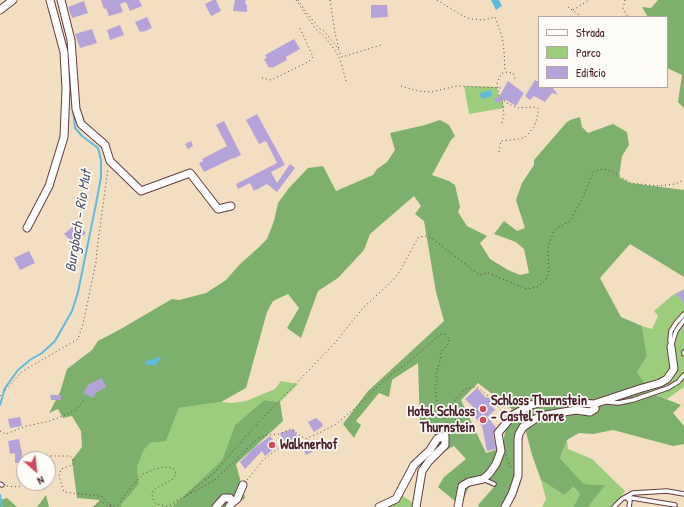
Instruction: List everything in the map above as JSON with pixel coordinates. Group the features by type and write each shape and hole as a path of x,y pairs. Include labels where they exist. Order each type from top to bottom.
{"street":[{"path":"0,10 13,0"},
{"path":"27,228 48,186 64,137 66,89 64,52 50,0"},
{"path":"60,0 71,40 76,110 81,124 105,145 110,161 141,191 190,173 218,208 232,206"},
{"path":"458,507 462,486 469,482 483,479 489,474 501,451 498,433 508,420 518,411 542,402 553,401 594,404 660,383 667,379 674,369 671,347"},
{"path":"505,507 512,494 518,476 518,434 522,427 531,421 546,415 576,410 590,412 595,409 594,404"},
{"path":"379,507 396,499 414,465 430,450 437,439 446,436 444,445 422,471 416,507"},
{"path":"231,505 237,499 243,485"},
{"path":"216,507 224,498 230,498 231,505"}],"lane":[{"path":"671,347 671,331 684,314"},
{"path":"671,347 676,331 684,320"},
{"path":"604,402 633,400 668,388 678,382 684,375"},
{"path":"483,479 494,484"},
{"path":"614,507 625,496 633,493 667,491 684,494"},
{"path":"625,496 675,504"},
{"path":"625,496 630,502 629,507"}],"path":[{"path":"297,0 307,14 320,29 324,31 339,50"},
{"path":"297,0 315,28 326,38 340,59 347,84"},
{"path":"330,0 335,33 342,57 381,45"},
{"path":"438,0 470,19 484,20 495,17 503,43 505,72"},
{"path":"573,10 589,0"},
{"path":"625,0 623,9 627,16"},
{"path":"568,7 581,16"},
{"path":"262,78 271,80 308,62 312,57 299,26"},
{"path":"499,152 501,141 525,137 529,133 535,125 539,111 538,108 533,107 517,108 507,103 498,94 497,87 501,74 505,72 513,73 516,81"},
{"path":"401,86 418,91 431,92 457,86 501,88"},
{"path":"502,99 504,114 502,123"},
{"path":"5,390 23,371 78,339 83,324 96,262 96,250 110,161"},
{"path":"170,507 213,474 254,427 334,344 363,308 393,280 419,238 426,236 433,239 479,275 488,274 527,289 537,287 545,281 549,273 548,248 554,230 570,221 582,200 594,171 604,169 613,172 631,183 657,186 676,184 684,180"},
{"path":"94,507 101,502 114,507 118,505 143,474 164,467 172,468 175,470 176,474 174,478 153,491 152,496 154,502 157,504 167,506 215,480 257,439 267,435 279,434 291,429 305,439 335,425 359,405 381,383 397,370 406,365 442,334 445,334 449,338 449,343 441,352 436,373 437,381 435,388 437,401 448,425 453,428 457,426 454,410 455,400 465,389 474,387 478,388 492,399 508,420"},
{"path":"0,431 6,434 27,426 50,421 76,410 84,400"},
{"path":"243,485 263,460 283,445"},
{"path":"506,454 511,469"},
{"path":"56,456 70,456 73,459 73,465 61,469 58,476 64,492 103,497 114,507"},
{"path":"1,485 16,487"}],"green space":[{"path":"658,0 684,0 684,108 678,102 682,75 668,68 668,16 647,16 642,7 651,8"},
{"path":"464,86 497,87 498,94 502,99 504,108 469,114"},
{"path":"580,117 582,127 588,133 613,124 627,132 629,145 622,156 619,177 630,183 684,190 684,277 630,244 600,278 621,317 642,326 647,356 637,372 651,393 681,405 673,413 684,426 684,444 673,446 613,430 593,434 579,433 567,440 560,458 584,484 605,485 588,507 573,507 580,494 573,487 564,495 541,480 532,455 525,428 517,430 516,472 508,496 501,507 479,507 478,505 494,487 483,482 470,484 462,503 456,502 438,487 444,477 466,459 454,446 441,453 435,435 420,424 418,363 392,380 389,397 379,393 356,421 361,425 354,438 343,424 368,391 444,321 436,292 424,221 415,214 421,206 414,196 370,234 364,250 338,278 318,291 301,338 287,328 299,308 288,294 273,301 267,312 246,388 221,402 179,408 166,441 150,443 144,450 137,467 139,484 121,505 122,507 93,507 100,500 77,498 72,460 82,447 81,431 72,416 63,418 58,409 49,413 60,392 67,369 92,350 98,341 172,299 179,300 206,293 226,280 240,264 267,239 274,221 278,203 289,188 308,168 323,166 336,191 373,175 377,169 387,162 395,150 390,133 440,120 449,125 455,136 451,140 432,175 449,181 455,185 460,207 458,212 467,226 487,236 480,243 490,259 508,270 520,275 529,273 524,249 516,242 494,234 504,221 517,231 525,228 516,200 522,183 534,165 534,160 570,120","holes":["478,383 513,410 505,433 502,448 486,453 461,400"]},
{"path":"684,289 684,387 667,399 651,393 637,372 647,356 642,326 652,329 658,316 654,311 673,295"},
{"path":"281,381 298,384 280,402 264,400 235,425 222,460 172,507 122,507 121,505 139,484 137,467 144,450 150,443 166,440 179,408 221,402 232,403 246,401 275,389"},
{"path":"264,400 280,402 283,421 236,464 245,498 234,507 172,507 222,460 235,425"},
{"path":"567,440 568,449 592,459 625,491 614,507 588,507 604,485 584,484 560,458"},
{"path":"541,480 564,495 572,487 580,494 573,507 542,507 546,499"},
{"path":"400,494 416,505 416,507 389,507"},
{"path":"46,495 49,507 37,507"},
{"path":"7,498 17,507 0,507 0,500"}],"water":[{"path":"491,0 499,0 502,6 496,10"},
{"path":"491,90 492,96 481,99 480,93"},
{"path":"159,357 161,358 155,366 149,364 145,366 146,361"}],"building":[{"path":"101,0 139,0 142,6 130,11 126,2 120,4 123,12 109,16 106,8 104,9"},
{"path":"216,0 221,11 211,16 205,4"},
{"path":"235,0 246,0 245,3 247,5 247,12 233,11"},
{"path":"84,1 88,13 72,18 68,7"},
{"path":"371,5 387,5 388,17 371,18"},
{"path":"147,17 152,28 140,32 135,22"},
{"path":"120,25 124,35 110,40 107,30"},
{"path":"92,29 97,43 80,48 75,34"},
{"path":"294,39 300,49 286,57 287,60 272,68 269,68 264,59 267,58 265,55"},
{"path":"535,80 538,82 538,88 553,88 558,95 552,93 545,102 534,96 530,100 525,96"},
{"path":"508,81 524,93 516,106 506,100 496,103 494,98 499,97"},
{"path":"257,114 285,165 271,172 277,183 290,164 295,168 277,192 267,184 254,191 250,183 238,189 236,184 277,163 266,141 259,144 246,120"},
{"path":"224,121 241,155 204,172 199,163 203,161 202,159 227,146 216,125"},
{"path":"191,141 193,146 188,149 185,144"},
{"path":"77,223 86,233 74,244 64,234"},
{"path":"29,251 35,263 20,270 14,258"},
{"path":"684,290 684,305 680,297 678,298 676,294"},
{"path":"102,378 106,387 96,393 93,398 83,393 89,384"},
{"name":"Schloss Thurnstein - Castel Torre","path":"477,388 486,398 488,397 491,400 491,405 495,410 487,417 496,428 493,434 496,449 487,451 482,426 470,411 474,408 465,399"},
{"path":"50,395 61,395 61,400 51,400"},
{"path":"20,417 22,426 10,428 8,419"},
{"path":"316,418 322,423 323,426 314,432 308,422"},
{"path":"294,429 299,441 285,446 280,433"},
{"path":"270,436 278,446 265,456 262,451 245,469 240,462 255,447"},
{"path":"19,439 22,451 16,451 16,463 15,453 10,454 8,441"},
{"path":"309,439 314,451 306,455 300,443"}],"waterway":[{"name":"Burgbach - Rio Mut","path":"0,405 5,388 18,370 30,360 42,353 55,341 72,311 78,292 96,204 101,177 101,160 98,148 82,136 75,128 68,61"},
{"name":"Burgbach - Rio Mut","path":"0,495 2,507"}],"place":[{"name":"Schloss Thurnstein - Castel Torre","path":"483,409"},
{"name":"Hotel Schloss Thurnstein","path":"483,420"},
{"name":"Walknerhof","path":"272,445"}]}
